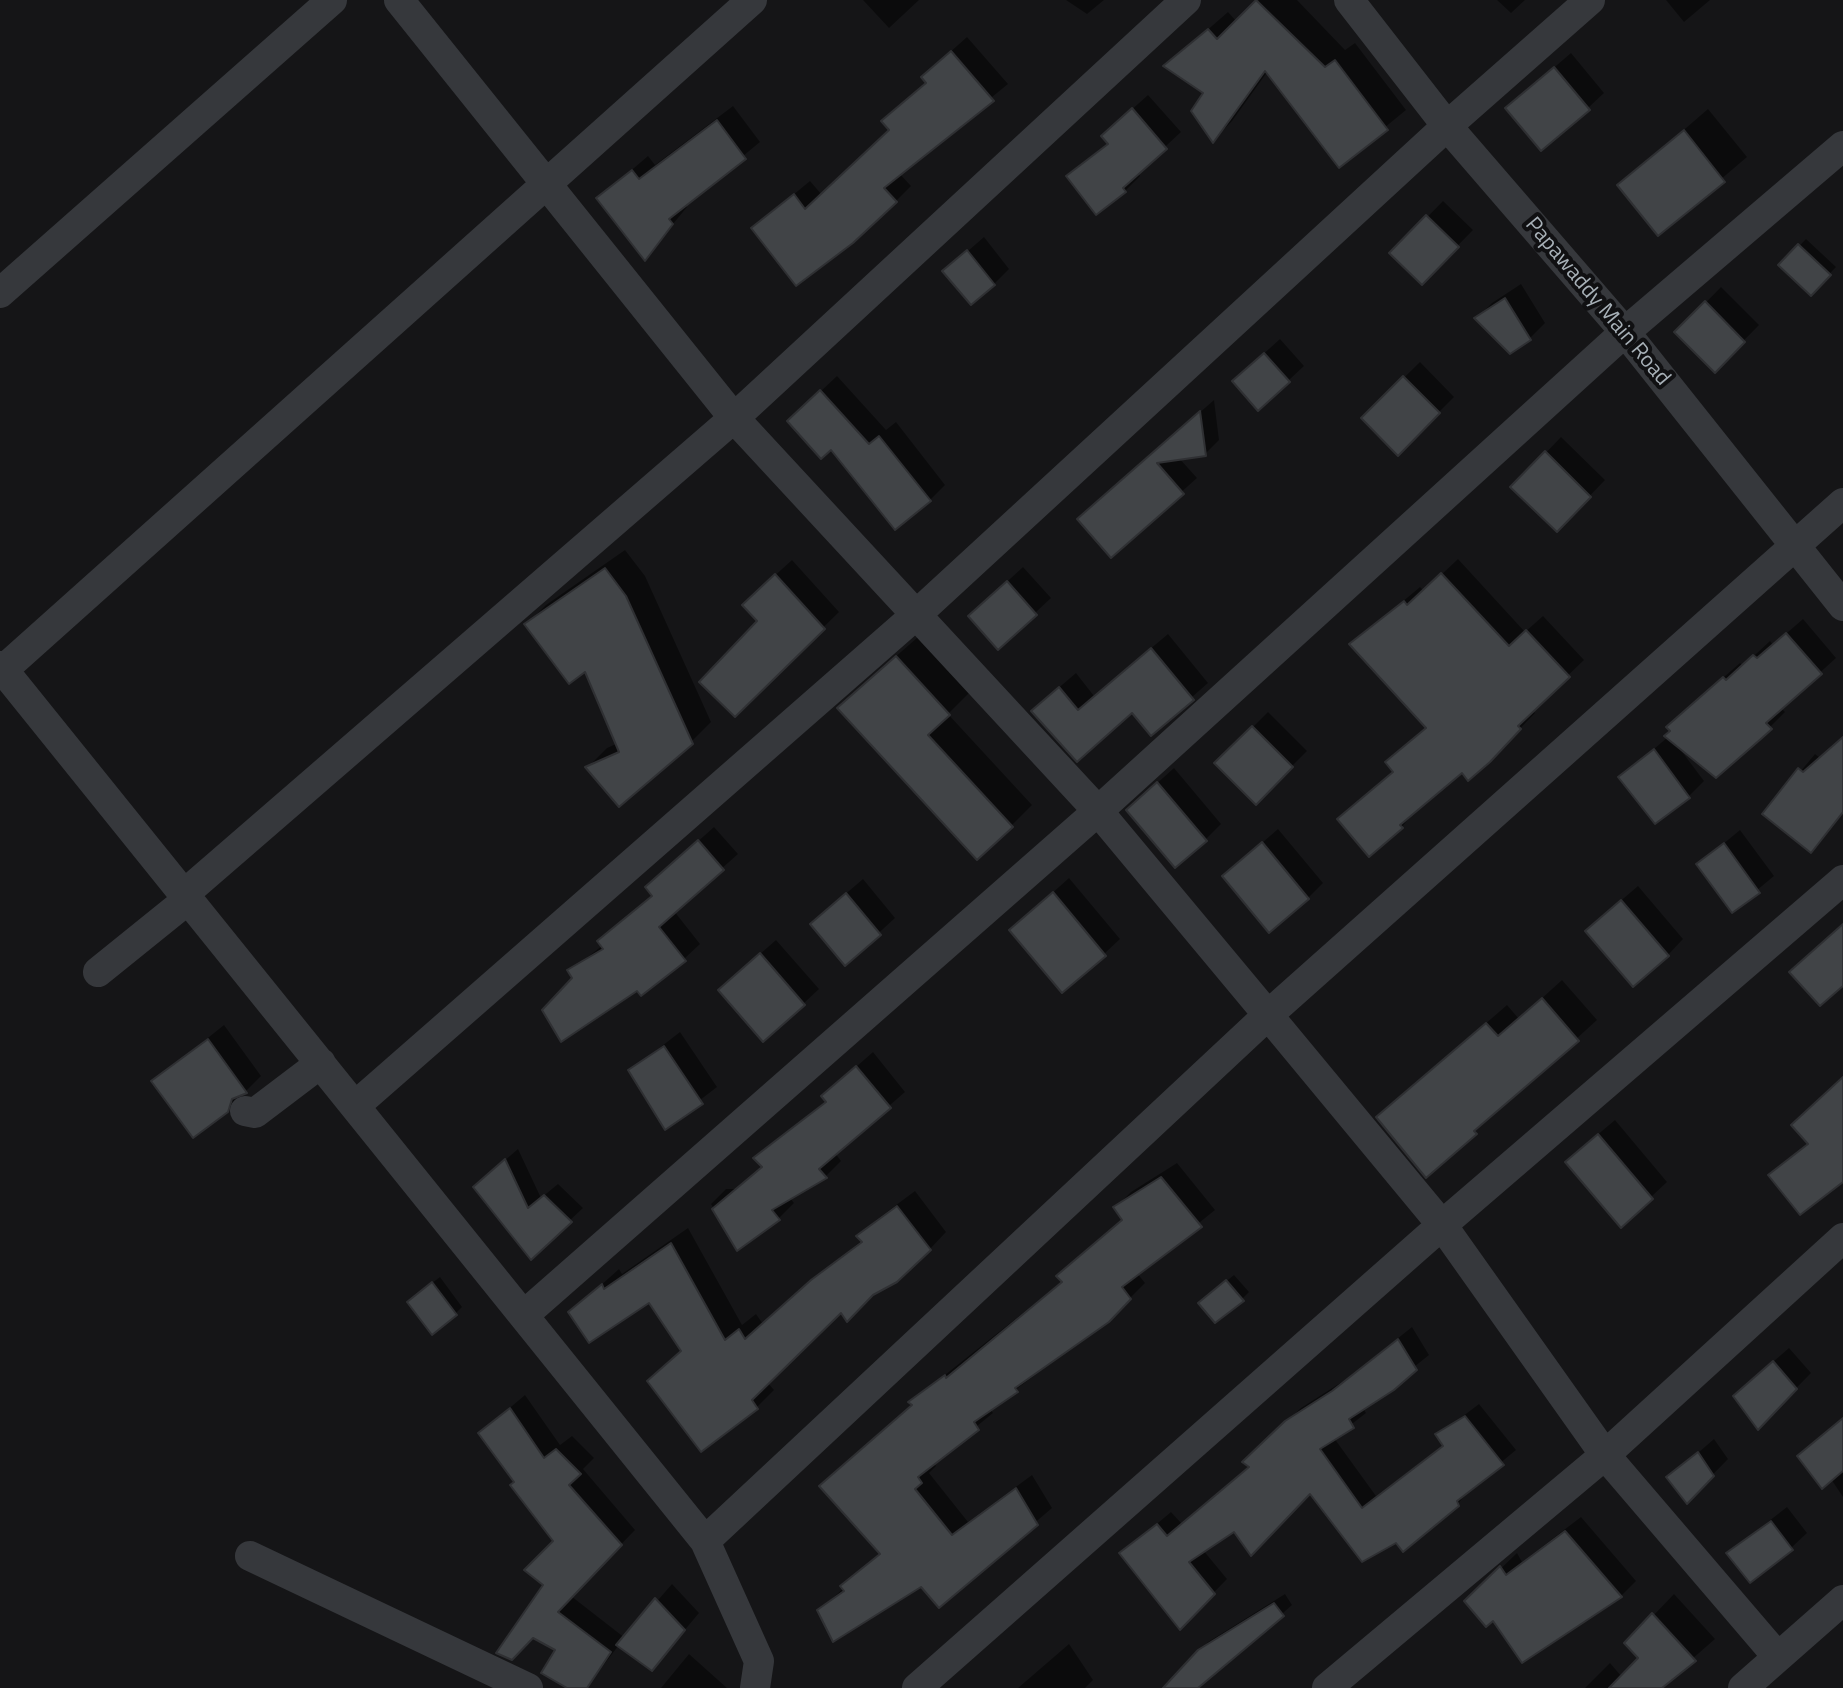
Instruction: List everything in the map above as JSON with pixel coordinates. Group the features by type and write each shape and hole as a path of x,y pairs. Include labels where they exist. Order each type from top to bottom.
{"street":[{"path":"0,293 332,0"},
{"path":"399,0 734,418 1098,811 1268,1015 1442,1225 1605,1455 1777,1656"},
{"path":"752,0 2,668 184,898 321,1063 705,1541 759,1661 755,1688"},
{"path":"98,972 734,418 1186,0"},
{"name":"Papawaddy Main Road","path":"1349,0 1447,126 1625,332 1843,606"},
{"path":"355,1106 917,614 1447,126 1590,0"},
{"path":"524,1315 1098,811 1625,332 1843,146"},
{"path":"705,1541 1268,1015 1843,503"},
{"path":"917,1688 1442,1225 1843,880"},
{"path":"245,1111 255,1113 321,1063"},
{"path":"1327,1688 1605,1455 1843,1238"},
{"path":"250,1556 528,1688"},
{"path":"1743,1688 1843,1600"}],"building":[{"path":"1256,0 1325,67 1335,60 1388,130 1339,168 1265,71 1213,143 1191,111 1203,93 1163,66 1208,29 1217,39"},
{"path":"951,51 994,101 884,188 897,202 853,243 796,286 751,228 794,194 805,209 889,130 881,121 926,83 921,77"},
{"path":"1554,67 1590,110 1541,151 1505,108"},
{"path":"1132,108 1167,149 1123,188 1126,192 1096,215 1066,176 1108,144 1101,136"},
{"path":"717,120 746,159 669,219 673,224 645,261 596,198 632,170 639,179"},
{"path":"1684,130 1725,182 1658,236 1617,185"},
{"path":"1426,215 1459,247 1422,285 1389,253"},
{"path":"1798,244 1831,275 1811,296 1778,265"},
{"path":"967,250 995,285 971,305 942,271"},
{"path":"1505,298 1531,340 1510,354 1474,318"},
{"path":"1705,301 1745,342 1715,373 1674,332"},
{"path":"1264,353 1290,382 1258,411 1232,381"},
{"path":"1403,376 1440,413 1398,456 1361,418"},
{"path":"820,390 869,444 879,436 931,501 895,530 831,450 821,459 787,421"},
{"path":"1200,411 1206,456 1157,463 1184,494 1111,558 1077,519"},
{"path":"1545,451 1591,497 1557,532 1510,487"},
{"path":"605,568 626,596 693,744 619,807 585,767 619,752 585,672 569,684 524,624"},
{"path":"1441,573 1509,646 1526,630 1570,677 1518,726 1521,729 1490,762 1468,781 1462,773 1400,825 1403,828 1369,857 1337,819 1393,772 1385,762 1426,728 1349,644 1404,601 1407,605"},
{"path":"775,574 825,629 735,717 699,682 757,621 742,605"},
{"path":"1007,581 1037,615 998,650 968,616"},
{"path":"1786,633 1822,674 1766,723 1772,729 1716,778 1664,736 1670,731 1666,727 1723,677 1726,680 1753,655 1757,658"},
{"path":"1151,648 1194,700 1151,736 1132,713 1077,762 1031,711 1059,687 1078,710"},
{"path":"896,656 950,715 928,735 1013,827 977,860 837,708"},
{"path":"1252,726 1293,767 1256,805 1214,763"},
{"path":"1843,737 1843,812 1811,853 1762,814 1798,768 1803,772"},
{"path":"1654,749 1690,798 1655,824 1618,777"},
{"path":"1157,782 1207,841 1175,868 1126,810"},
{"path":"698,840 724,870 659,927 686,961 641,996 637,991 561,1042 542,1010 572,978 567,970 603,949 597,941 652,896 645,887"},
{"path":"1262,842 1309,899 1269,933 1222,876"},
{"path":"1724,843 1760,893 1732,913 1696,864"},
{"path":"1053,892 1106,956 1062,993 1009,930"},
{"path":"846,893 881,935 845,966 810,924"},
{"path":"1621,900 1669,956 1633,987 1585,931"},
{"path":"1843,924 1843,986 1820,1006 1789,972"},
{"path":"760,953 805,1005 763,1042 718,990"},
{"path":"1542,998 1579,1041 1474,1131 1477,1134 1426,1178 1376,1117 1486,1023 1498,1036"},
{"path":"208,1039 247,1093 232,1099 228,1112 193,1138 151,1081"},
{"path":"664,1046 703,1104 665,1130 628,1070"},
{"path":"856,1066 891,1108 819,1169 827,1178 772,1210 780,1220 737,1251 712,1209 762,1167 753,1158 826,1102 821,1096"},
{"path":"1843,1077 1843,1182 1800,1215 1768,1175 1808,1144 1791,1125"},
{"path":"1598,1134 1653,1199 1621,1228 1565,1162"},
{"path":"505,1159 528,1208 544,1195 572,1222 531,1260 473,1187"},
{"path":"1161,1177 1202,1227 1122,1287 1131,1299 1109,1322 1015,1388 1018,1392 974,1422 979,1430 918,1477 922,1483 915,1489 952,1535 1016,1488 1038,1525 939,1608 921,1587 833,1642 817,1610 844,1591 840,1586 880,1554 819,1486 912,1405 908,1402 945,1375 946,1378 1062,1282 1056,1276 1122,1220 1113,1207"},
{"path":"897,1206 931,1250 897,1282 873,1295 847,1322 841,1313 752,1400 758,1409 701,1452 647,1381 681,1351 649,1303 589,1343 568,1312 602,1284 604,1289 671,1243 725,1340 739,1329 745,1339 811,1280 862,1242 856,1236"},
{"path":"1226,1280 1244,1301 1215,1323 1198,1303"},
{"path":"432,1282 457,1315 432,1335 407,1302"},
{"path":"1398,1339 1417,1370 1394,1390 1349,1419 1354,1428 1320,1449 1362,1508 1443,1446 1435,1434 1465,1416 1504,1465 1457,1501 1459,1506 1403,1552 1396,1543 1362,1562 1310,1494 1251,1556 1234,1532 1189,1562 1215,1594 1180,1630 1119,1553 1157,1524 1167,1536 1249,1467 1242,1462 1285,1421 1332,1391"},
{"path":"1773,1361 1797,1389 1758,1430 1733,1396"},
{"path":"510,1408 544,1458 556,1449 581,1474 569,1485 622,1545 558,1612 611,1652 587,1688 567,1688 541,1673 555,1650 533,1638 512,1660 496,1653 543,1585 524,1570 553,1541 510,1485 514,1482 478,1433"},
{"path":"1843,1418 1843,1471 1822,1489 1797,1456"},
{"path":"1698,1452 1714,1476 1687,1504 1666,1477"},
{"path":"1771,1521 1793,1550 1750,1583 1726,1553"},
{"path":"1565,1531 1622,1597 1522,1663 1493,1621 1486,1627 1464,1601 1500,1566 1506,1575"},
{"path":"655,1598 685,1630 652,1671 616,1645"},
{"path":"1274,1603 1284,1616 1198,1688 1163,1688 1198,1650"},
{"path":"1652,1613 1696,1661 1662,1688 1609,1688 1638,1658 1624,1643"}]}
